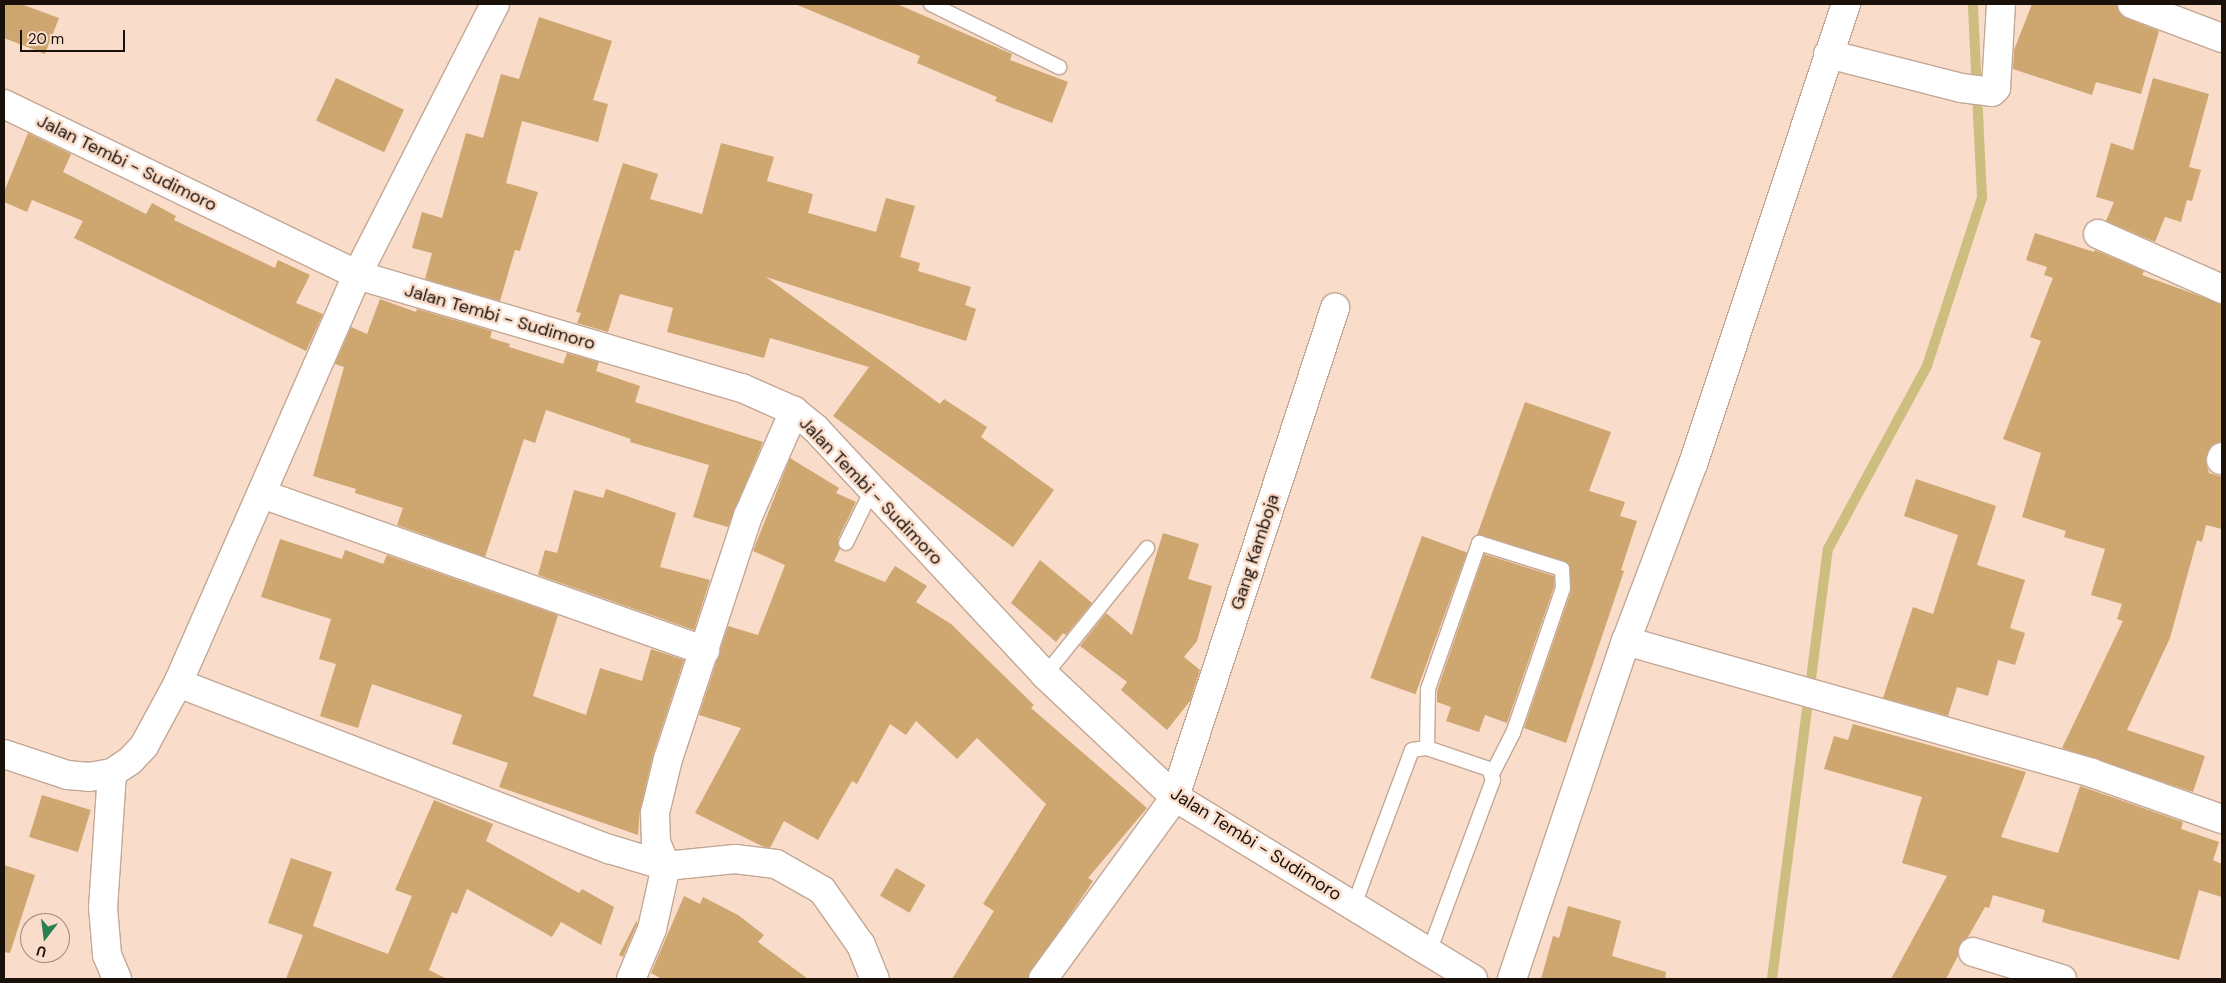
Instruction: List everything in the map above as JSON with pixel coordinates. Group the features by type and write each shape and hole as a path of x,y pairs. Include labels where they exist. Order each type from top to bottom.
{"street":[{"path":"4,754 67,775 89,777 112,772 130,761 144,746 178,683 356,275 495,4"},
{"path":"1512,979 1626,641 1693,464 1846,4"},
{"path":"1828,54 1973,90 1996,88 2002,4"},
{"path":"2132,4 2222,38"},
{"name":"Jalan Tembi - Sudimoro","path":"4,104 356,275 742,388 794,411 816,429 1045,675 1175,797 1473,979"},
{"path":"2098,234 2222,289"},
{"name":"Gang Kamboja","path":"1043,979 1175,797 1335,308"},
{"path":"631,979 652,929 666,866 656,842 655,813 668,760 705,652 748,516 794,411"},
{"path":"262,494 705,652"},
{"path":"1626,641 2092,773 2222,819"},
{"path":"178,683 609,849 666,866 735,859 776,864 802,876 822,890 861,945 875,979"},
{"path":"112,772 103,907 107,955 116,979"},
{"path":"1973,952 2062,979"}],"lane":[{"path":"931,4 1059,67"},
{"path":"846,544 872,490"},
{"path":"1426,748 1428,689 1479,542 1562,570 1563,588 1512,733 1492,774"},
{"path":"1045,675 1147,548"},
{"path":"1354,905 1408,756 1412,750 1426,748 1489,769 1493,780 1429,952"}],"building":[{"path":"4,4 21,4 59,18 45,54 4,38"},
{"path":"795,4 897,4 1012,54 1010,60 1068,82 1052,123 995,101 997,97 917,63 920,56"},
{"path":"2032,4 2117,4 2120,13 2126,18 2159,31 2141,94 2096,82 2092,95 2013,69 2014,50"},
{"path":"539,17 612,41 593,100 608,104 598,142 522,121 506,183 538,192 520,251 515,250 500,301 425,279 432,253 412,248 422,212 442,218 466,133 483,138 501,74 519,79"},
{"path":"336,78 404,110 384,152 316,121"},
{"path":"2153,78 2209,94 2189,167 2201,170 2192,201 2187,200 2181,222 2165,217 2155,242 2106,221 2114,202 2096,197 2111,143 2133,150"},
{"path":"28,133 71,154 63,172 146,214 152,203 176,216 174,220 275,268 278,260 310,275 296,303 323,314 306,351 74,238 83,221 32,200 27,212 4,202 4,192"},
{"path":"721,143 774,157 767,181 813,194 808,213 876,232 886,198 915,206 900,257 920,263 918,271 971,287 965,305 976,309 966,341 766,277 940,404 944,399 987,427 981,437 1054,490 1013,547 833,416 869,367 770,338 764,358 667,332 673,308 620,294 608,332 577,323 581,313 576,312 623,163 658,174 650,199 702,214"},
{"path":"2035,233 2094,252 2095,250 2144,271 2142,275 2222,304 2222,441 2211,446 2206,463 2209,473 2222,477 2222,529 2206,525 2202,542 2197,540 2170,638 2127,730 2205,756 2193,792 2062,748 2123,621 2117,619 2122,604 2091,595 2105,549 2064,537 2066,531 2022,517 2041,453 2003,439 2041,341 2030,337 2053,278 2044,275 2047,267 2026,260"},
{"path":"380,299 416,312 417,309 492,331 490,338 510,344 509,347 563,364 567,353 599,362 596,371 640,386 635,402 763,442 728,527 693,517 709,465 630,442 631,439 546,410 535,443 524,439 485,557 397,525 403,508 355,493 356,489 313,476 344,367 335,364 351,327 367,334"},
{"path":"1525,402 1611,432 1589,491 1625,502 1620,516 1637,521 1621,570 1624,571 1566,743 1524,728 1571,591 1569,564 1477,535"},
{"path":"790,458 839,488 836,493 856,502 838,539 840,549 834,561 885,582 895,566 927,586 916,602 951,624 1034,705 1031,708 1147,808 1088,878 1093,881 1027,979 952,979 994,911 983,904 1046,804 977,738 957,759 916,721 906,735 890,724 857,784 852,781 818,840 784,821 770,848 764,847 695,813 741,728 699,715 728,626 758,635 785,565 753,551"},
{"path":"1916,479 1996,506 1977,565 2025,580 2010,628 2025,633 2015,665 1998,660 1988,696 1957,687 1948,716 1883,698 1913,607 1933,614 1958,535 1904,516"},
{"path":"606,489 676,513 660,567 710,580 694,630 538,575 545,550 557,553 574,490 603,498"},
{"path":"1163,533 1199,544 1188,579 1212,586 1197,641 1184,657 1200,670 1190,701 1167,730 1121,690 1127,682 1080,646 1106,613 1132,635"},
{"path":"1422,536 1467,552 1415,694 1370,678"},
{"path":"280,539 342,559 345,550 383,564 387,555 558,615 533,696 586,715 600,668 642,681 651,649 684,660 653,755 640,810 638,835 499,787 508,763 452,744 462,715 372,684 358,728 320,716 336,664 319,659 331,619 261,597"},
{"path":"1484,554 1554,576 1554,587 1507,723 1485,715 1479,732 1446,721 1451,707 1437,702 1437,691"},
{"path":"1040,560 1092,603 1066,635 1063,633 1056,642 1011,603"},
{"path":"1853,724 2026,772 2001,837 2058,853 2080,786 2183,822 2181,829 2219,842 2213,860 2222,864 2222,897 2199,890 2179,960 2042,922 2045,910 1993,895 1989,908 1985,907 1968,937 1958,947 1958,956 1946,979 1891,979 1947,876 1902,863 1922,797 1824,769 1834,736 1848,740"},
{"path":"42,795 91,810 78,852 29,837"},
{"path":"434,800 493,824 486,841 579,893 582,889 614,907 601,945 561,922 552,937 467,889 457,914 452,912 429,970 447,979 286,979 303,935 268,923 291,858 332,872 313,926 388,954 412,896 395,890"},
{"path":"4,865 35,875 23,913 20,913 20,922 10,953 4,952"},
{"path":"896,868 925,885 909,913 880,896"},
{"path":"684,896 700,904 703,897 738,915 764,935 758,942 808,979 662,979 651,973"},
{"path":"1568,906 1621,921 1612,956 1666,972 1665,979 1541,979 1553,936 1559,938"},
{"path":"637,920 637,924 623,957 619,955"}],"waterway":[{"path":"1772,979 1828,549 1927,366 1982,198 1973,4"}]}
